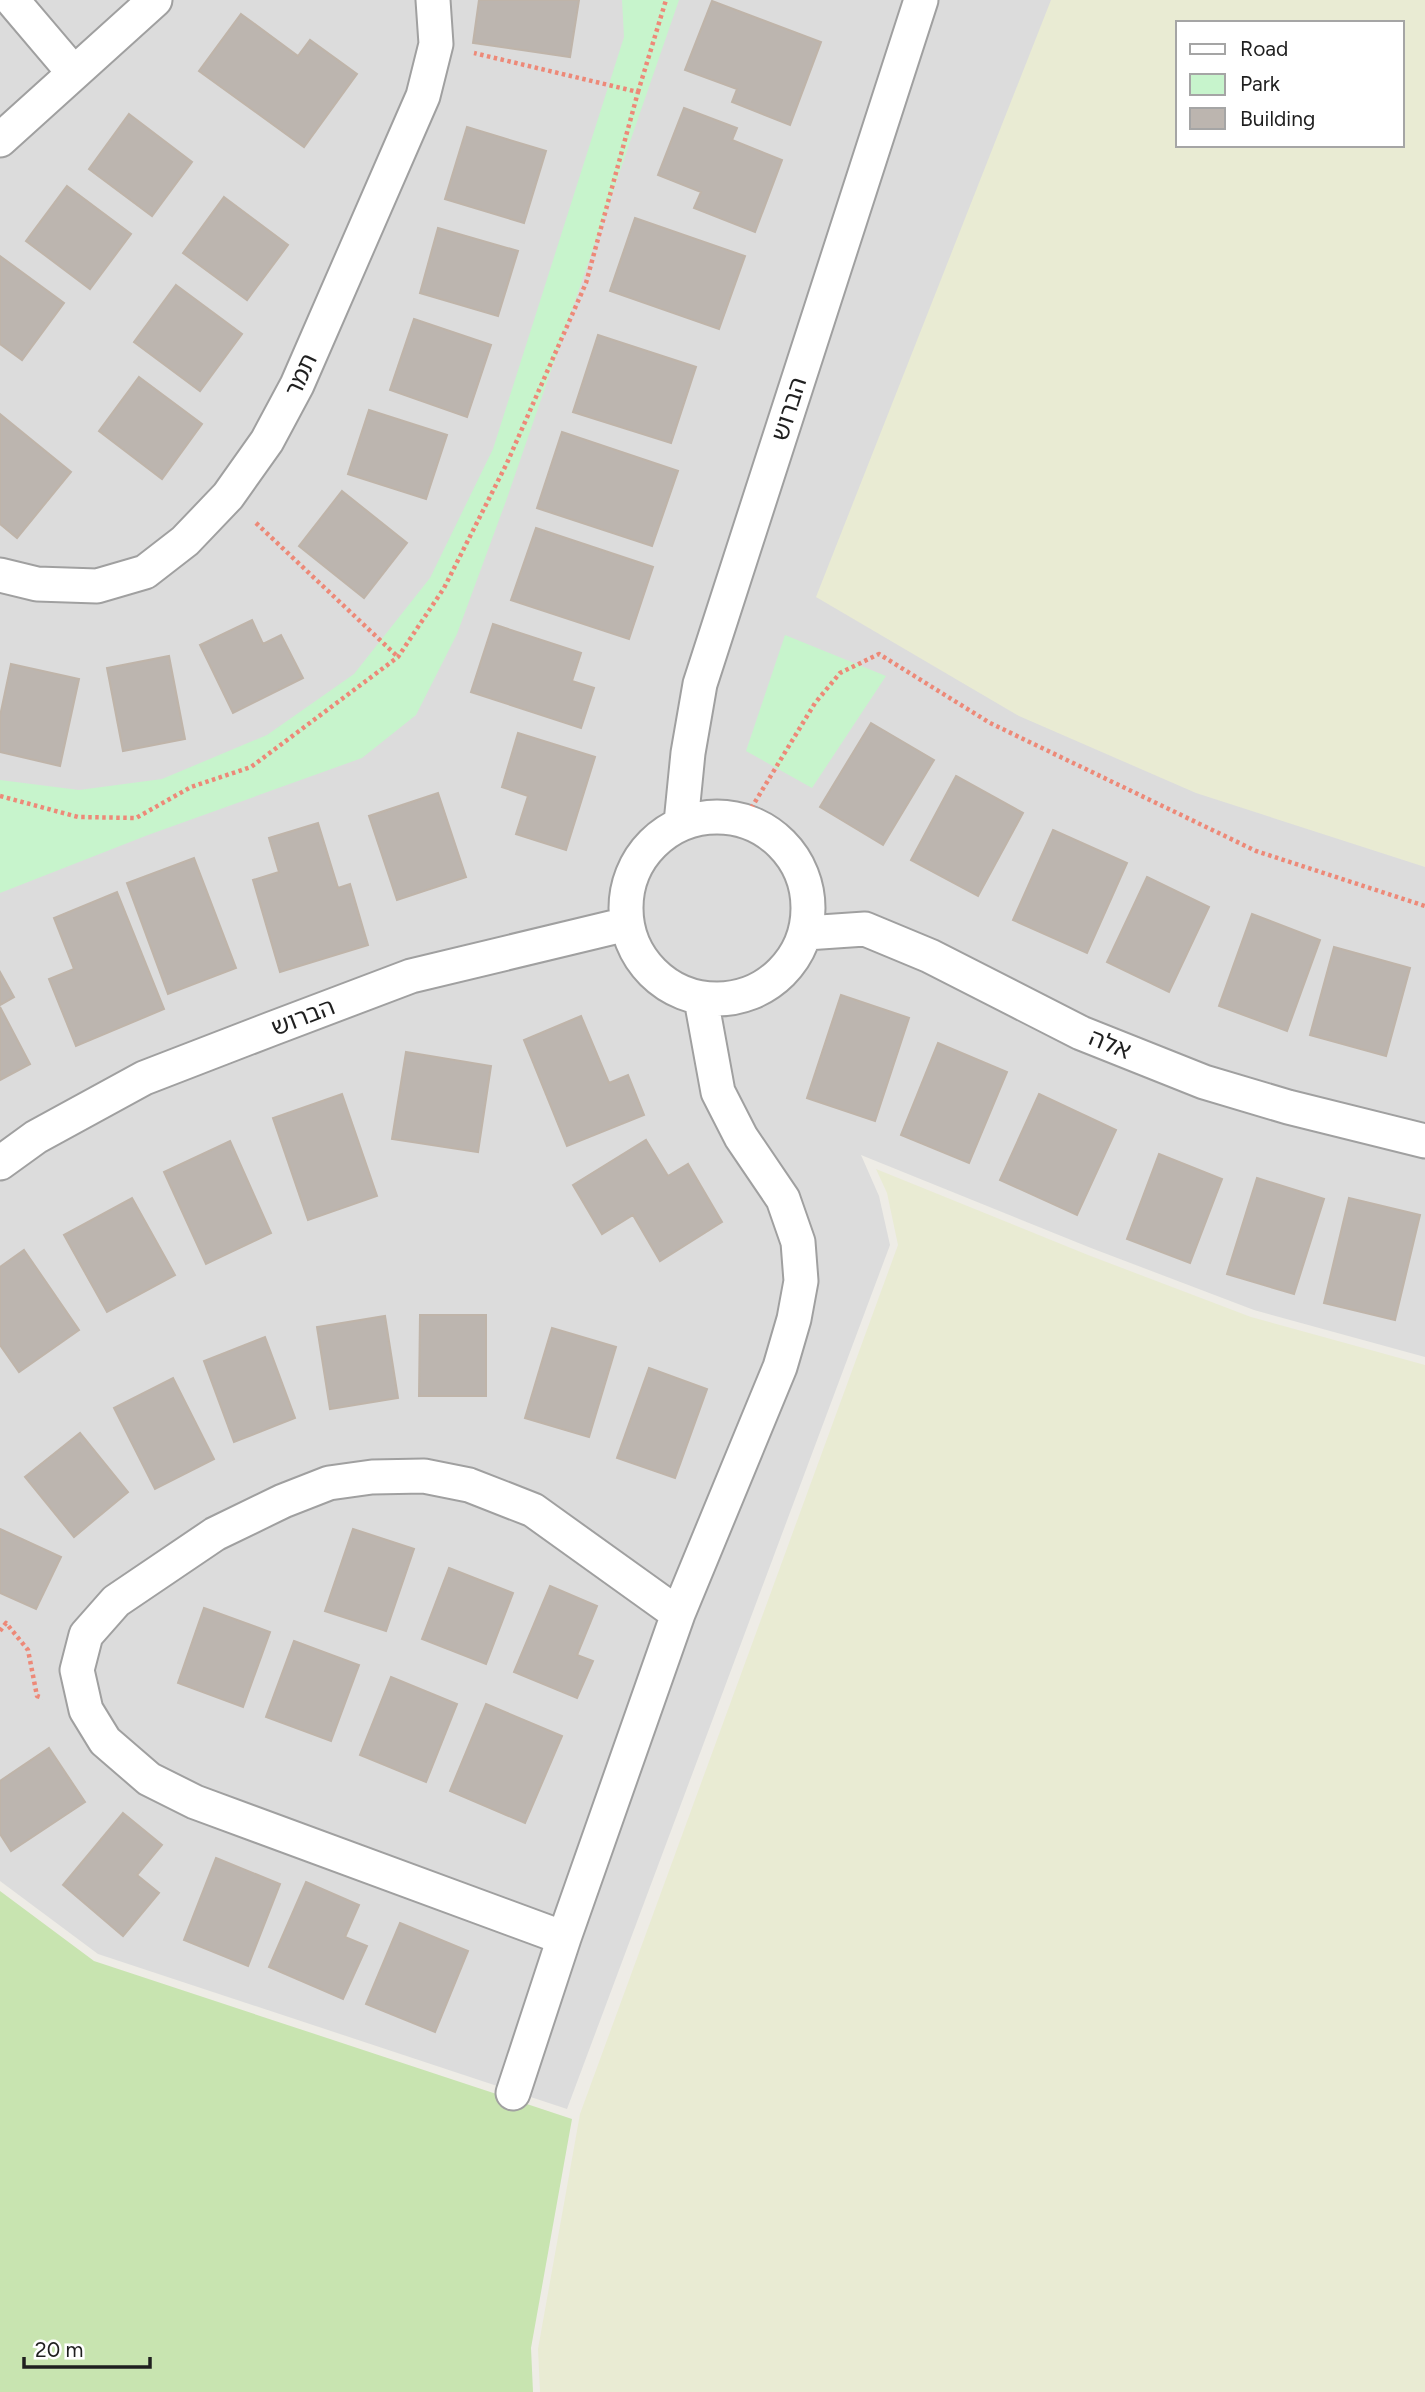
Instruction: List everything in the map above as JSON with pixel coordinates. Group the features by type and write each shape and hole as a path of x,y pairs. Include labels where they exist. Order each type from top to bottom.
{"street":[{"path":"12,0 74,74"},
{"path":"0,140 155,0"},
{"name":"תמר","path":"0,575 37,584 97,586 145,572 185,541 228,496 267,441 297,385 423,96 436,44 433,0"},
{"name":"הברוש","path":"681,823 688,753 701,684 920,0"},
{"path":"712,816 744,820 773,834 794,858 809,901 806,933 792,962 769,985 740,998 701,999 671,988 646,967 627,925 627,892 638,862 654,842 681,823 712,816"},
{"name":"הברוש","path":"0,1163 36,1137 144,1078 271,1029 411,976 627,925"},
{"name":"אלה","path":"806,933 864,929 930,956 1082,1033 1204,1082 1288,1107 1425,1141"},
{"path":"513,2093 564,1938 678,1615 780,1367 794,1319 801,1281 798,1242 783,1199 741,1137 719,1092 701,999"},
{"path":"564,1938 195,1802 149,1779 105,1741 86,1710 77,1671 86,1635 116,1601 215,1534 283,1501 329,1483 372,1477 424,1476 469,1485 533,1510 678,1615"}],"path":[{"path":"0,796 78,817 135,818 191,787 251,767 398,657 444,588 507,463 586,283 666,0"},
{"path":"436,44 638,92"},
{"path":"228,496 398,657"},
{"path":"744,820 815,702 840,673 879,654 990,723 1256,851 1425,906"}],"shaded area":[{"path":"0,0 1425,0 1425,1357 1254,1310 1091,1248 861,1155 879,1196 890,1245 567,2109 98,1954 0,1881"}],"green space":[{"path":"622,0 679,0 506,501 457,634 416,715 362,758 148,835 0,893 0,780 79,790 162,779 267,735 354,674 430,578 493,449 624,37"},
{"path":"1051,0 1425,0 1425,867 1196,793 1019,716 816,597"},
{"path":"785,635 886,676 812,788 746,751"},
{"path":"876,1169 1088,1255 1251,1317 1425,1365 1425,2392 540,2392 538,2349 580,2114 898,1245 887,1193"},
{"path":"0,1891 94,1961 572,2119 531,2348 533,2392 0,2392"}],"building":[{"path":"479,0 579,0 570,57 473,43"},
{"path":"712,1 821,42 790,125 732,102 737,89 685,70"},
{"path":"241,14 298,56 310,40 357,74 304,147 199,71"},
{"path":"684,108 737,128 732,140 782,160 755,232 694,208 701,192 658,175"},
{"path":"129,114 192,162 152,216 89,169"},
{"path":"467,127 546,151 524,223 445,199"},
{"path":"67,186 131,234 90,289 26,241"},
{"path":"224,197 288,245 247,300 183,253"},
{"path":"635,218 745,256 719,329 610,291"},
{"path":"438,228 518,251 498,316 420,293"},
{"path":"0,256 64,303 22,360 0,344"},
{"path":"176,285 242,334 200,391 134,342"},
{"path":"414,319 491,345 467,417 390,390"},
{"path":"598,335 696,367 671,443 573,412"},
{"path":"139,377 202,424 162,479 99,431"},
{"path":"369,410 447,435 426,499 348,474"},
{"path":"0,414 71,472 17,538 0,524"},
{"path":"562,432 678,471 652,546 537,508"},
{"path":"342,491 407,543 364,598 299,546"},
{"path":"536,528 653,567 629,639 511,600"},
{"path":"252,620 263,644 281,635 303,678 233,713 200,645"},
{"path":"493,624 581,653 572,681 594,688 581,728 471,692"},
{"path":"169,656 185,739 123,751 107,668"},
{"path":"11,664 79,679 60,766 0,752 0,716"},
{"path":"871,723 934,760 883,845 820,807"},
{"path":"518,733 595,757 566,850 516,834 528,796 502,787"},
{"path":"956,776 1023,813 978,896 911,860"},
{"path":"438,793 466,877 397,900 369,816"},
{"path":"318,823 338,888 350,884 368,945 280,972 253,880 279,872 269,838"},
{"path":"1053,830 1127,863 1087,953 1013,920"},
{"path":"194,858 236,968 168,994 127,883"},
{"path":"1147,877 1209,907 1169,992 1107,962"},
{"path":"117,892 164,1009 76,1046 49,979 74,969 54,918"},
{"path":"1252,914 1320,940 1287,1031 1219,1006"},
{"path":"1334,947 1410,968 1386,1056 1310,1035"},
{"path":"0,972 14,997 0,1005"},
{"path":"841,995 909,1018 875,1121 807,1098"},
{"path":"0,1007 30,1064 0,1080"},
{"path":"581,1016 609,1083 628,1075 644,1115 567,1146 524,1040"},
{"path":"938,1043 1007,1072 969,1163 901,1135"},
{"path":"406,1052 491,1066 478,1152 392,1139"},
{"path":"342,1094 377,1196 308,1220 273,1118"},
{"path":"1039,1094 1116,1130 1077,1215 1000,1180"},
{"path":"646,1140 668,1176 688,1164 722,1222 660,1261 633,1215 602,1234 573,1185"},
{"path":"230,1141 271,1233 206,1264 164,1172"},
{"path":"1159,1154 1222,1179 1190,1263 1127,1239"},
{"path":"1257,1178 1324,1199 1294,1294 1227,1274"},
{"path":"132,1198 175,1275 107,1312 64,1235"},
{"path":"1349,1198 1420,1215 1395,1320 1324,1303"},
{"path":"24,1250 79,1330 19,1372 0,1345 0,1267"},
{"path":"420,1315 486,1315 486,1396 419,1396"},
{"path":"385,1316 398,1398 330,1409 317,1327"},
{"path":"552,1328 616,1347 589,1437 525,1418"},
{"path":"265,1337 295,1418 234,1442 204,1361"},
{"path":"649,1368 707,1389 675,1478 617,1458"},
{"path":"173,1378 214,1459 155,1489 114,1408"},
{"path":"80,1433 128,1492 74,1537 25,1477"},
{"path":"0,1529 61,1557 36,1609 0,1593"},
{"path":"353,1529 414,1549 386,1631 325,1611"},
{"path":"449,1568 513,1593 486,1664 422,1639"},
{"path":"550,1586 597,1606 577,1655 593,1661 577,1698 514,1672"},
{"path":"204,1608 270,1632 243,1707 178,1683"},
{"path":"294,1641 359,1665 331,1741 266,1717"},
{"path":"391,1677 457,1704 426,1782 360,1755"},
{"path":"486,1704 562,1736 525,1823 450,1791"},
{"path":"49,1748 85,1802 11,1851 0,1834 0,1781"},
{"path":"123,1813 162,1845 137,1875 159,1893 123,1936 63,1885"},
{"path":"216,1858 280,1884 248,1966 184,1940"},
{"path":"306,1882 359,1905 345,1937 367,1946 343,1999 269,1967"},
{"path":"400,1923 468,1951 435,2032 366,2004"}]}
